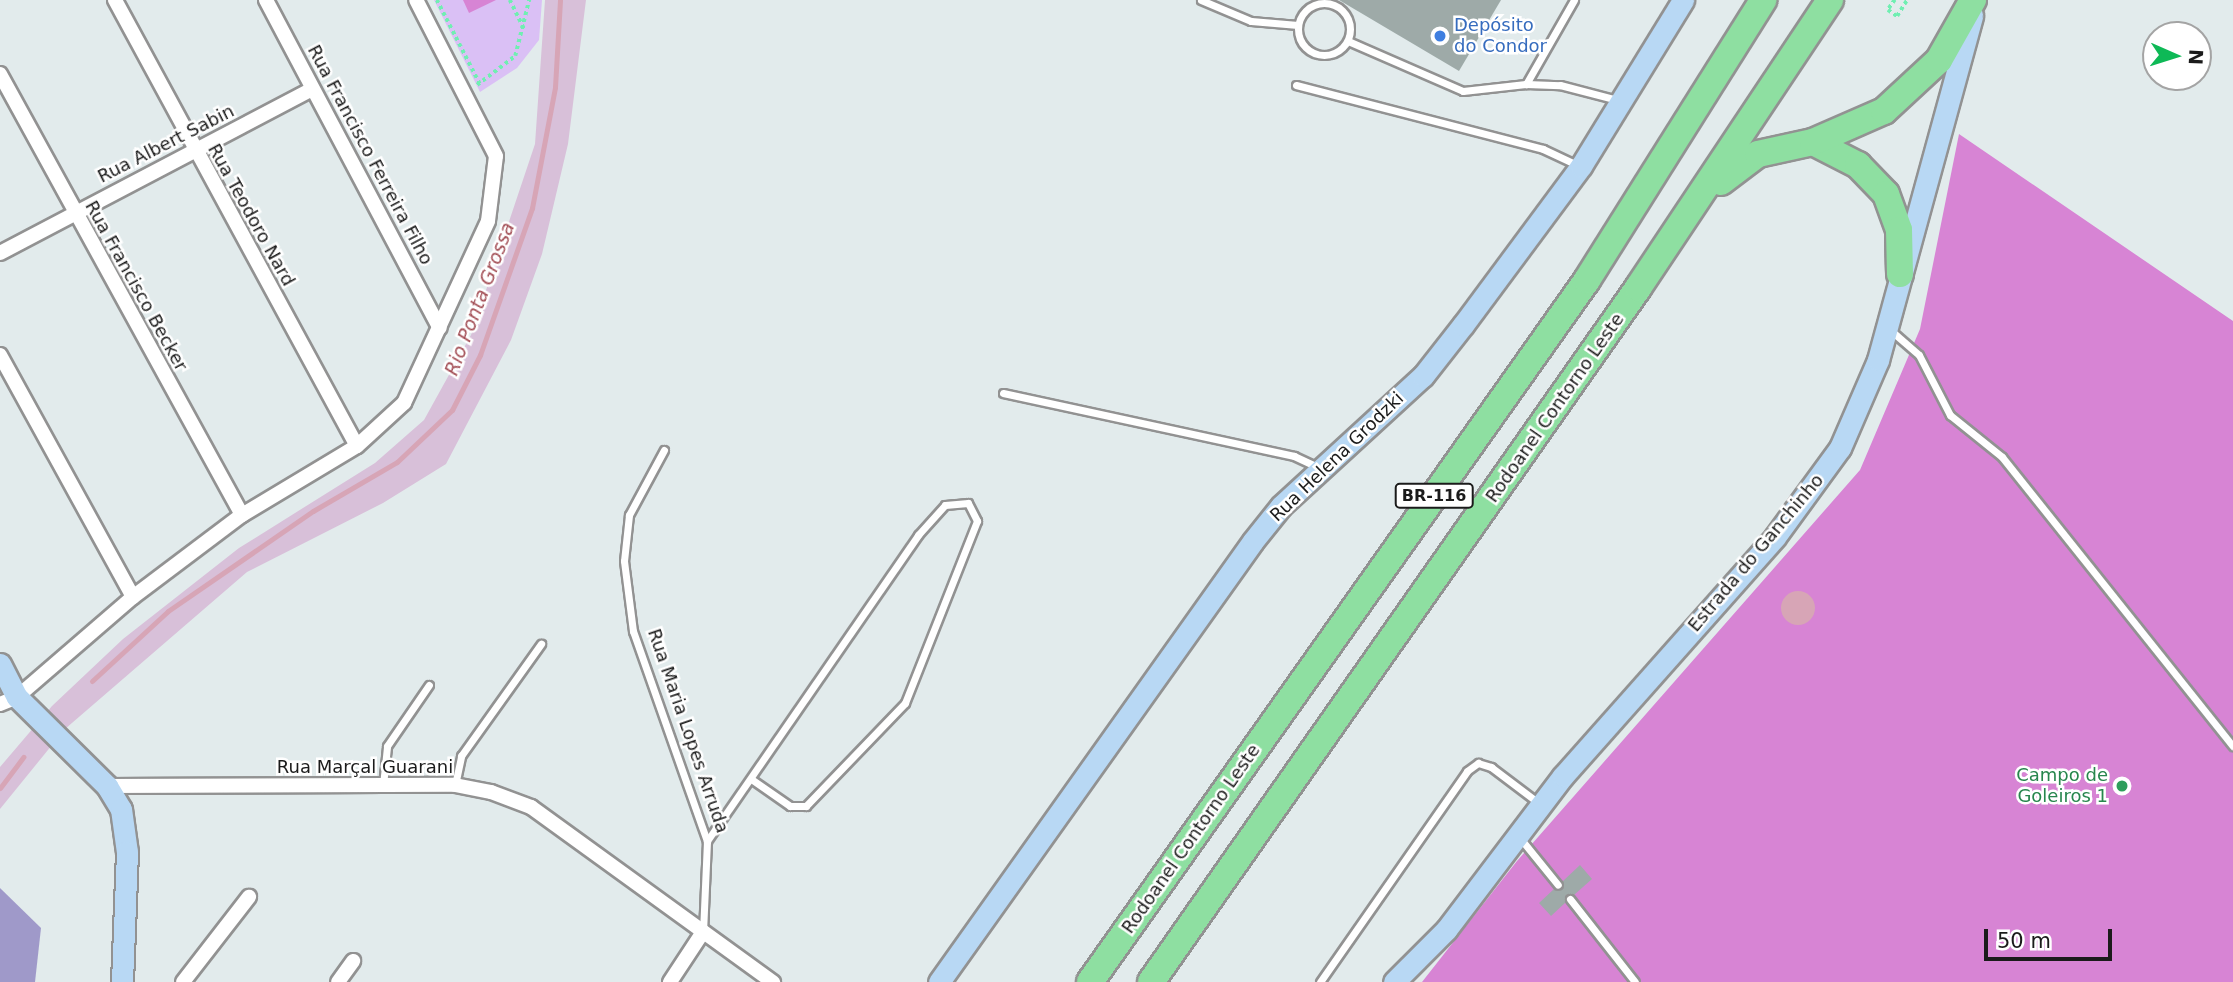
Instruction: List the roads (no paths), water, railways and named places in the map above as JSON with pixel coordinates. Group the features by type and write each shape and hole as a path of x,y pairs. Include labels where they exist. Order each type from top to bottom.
{"highway":[{"name":"Rodoanel Contorno Leste","path":"1090,982 1587,280 1763,0"},
{"name":"Rodoanel Contorno Leste","path":"1151,982 1638,288 1830,0"},
{"path":"1638,288 1741,163 1776,148 1813,142 1863,122 1900,99 1939,60 1975,0"},
{"path":"1813,142 1858,164 1886,194 1899,230 1900,274"}],"main road":[{"name":"Rua Helena Grodzki","path":"939,982 1253,541 1321,468 1423,376 1581,166 1683,0"},
{"name":"Estrada do Ganchinho","path":"1394,982 1446,930 1541,804 1822,477 1855,419 1887,328 1975,0"},
{"path":"0,664 8,701 107,786 127,825 122,982"}],"street":[{"name":"Rua Teodoro Nard","path":"115,0 194,151 357,446"},
{"name":"Rua Francisco Ferreira Filho","path":"266,0 440,328"},
{"path":"8,701 134,597 242,514 357,446 404,403 488,221 496,156 416,0"},
{"name":"Rua Francisco Becker","path":"0,74 73,214 242,514"},
{"name":"Rua Albert Sabin","path":"0,253 313,89"},
{"path":"0,355 134,597"},
{"name":"Rua Marçal Guarani","path":"107,786 455,785 491,792 531,807 774,982"},
{"path":"183,982 249,897"},
{"path":"670,982 703,932"},
{"path":"338,982 353,961"}],"lane":[{"path":"1201,0 1251,21 1298,25"},
{"path":"1526,84 1574,0"},
{"path":"1329,2 1348,17 1348,41 1336,52 1320,55 1301,41 1298,25 1306,10 1329,2"},
{"path":"1348,41 1463,91 1526,84 1560,85 1621,102"},
{"path":"1296,85 1543,149 1581,166"},
{"path":"1887,328 1919,355 1950,415 2002,457 2233,746"},
{"path":"1003,393 1294,456 1321,468"},
{"name":"Rua Maria Lopes Arruda","path":"664,450 629,515 624,561 633,631 707,841 703,932"},
{"path":"707,841 918,534 945,505 968,503 976,511 977,521 905,703 806,806 790,806 751,779"},
{"path":"455,785 461,756 541,644"},
{"path":"383,785 387,746 429,685"},
{"path":"1320,982 1467,771 1478,763 1491,767 1541,804"},
{"path":"1518,834 1558,885"},
{"path":"1570,899 1634,982"}],"waterway":[{"name":"Rio Ponta Grossa","path":"92,681 168,611 313,511 397,462 452,410 480,355 532,208 555,87 560,0"},
{"name":"Rio Ponta Grossa","path":"0,788 23,757"}],"place":[{"name":"Depósito do Condor","path":"1440,36"},
{"name":"Campo de Goleiros 1","path":"2122,786"}]}
